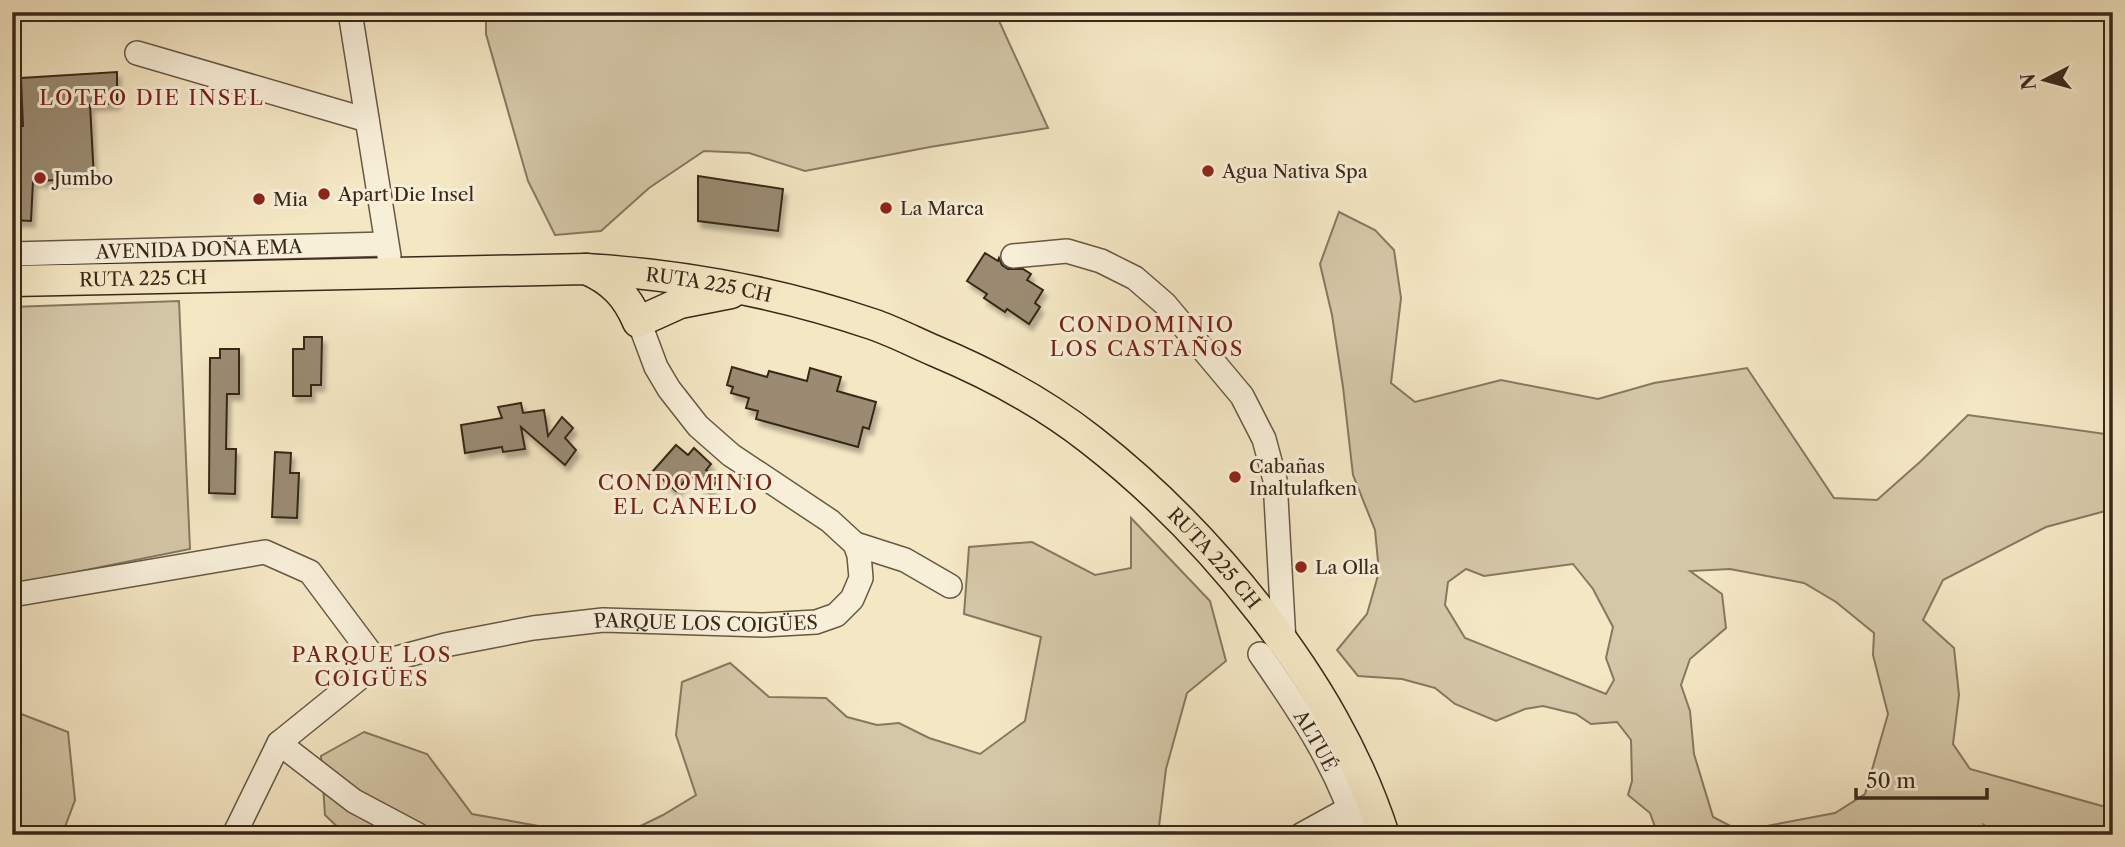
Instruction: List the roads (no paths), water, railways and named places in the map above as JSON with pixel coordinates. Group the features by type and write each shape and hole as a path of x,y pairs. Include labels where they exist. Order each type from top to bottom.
{"main road":[{"name":"RUTA 225 CH","path":"12,281 586,269 627,271 677,276 789,298 874,324 968,365 1035,402 1090,439 1139,480 1232,575 1272,648 1332,717 1360,799 1384,835"},
{"path":"586,269 618,289 626,298 638,322 680,303 702,297 763,293"}],"street":[{"path":"350,12 386,244 393,273"},
{"path":"138,53 366,120"},
{"name":"AVENIDA DOÑA EMA","path":"12,254 386,244"},
{"path":"1013,256 1067,251 1101,261 1135,278 1165,304 1242,396 1264,439 1275,480 1272,648"},
{"path":"627,271 638,322 656,368 698,426 731,455 830,522 855,544 905,559 950,586"},
{"name":"PARQUE LOS COIGÜES","path":"234,835 279,743 378,663 445,645 533,628 603,620 763,625 816,622 836,615 852,600 861,566 855,544"},
{"path":"12,595 265,552 310,572 378,663"},
{"path":"279,743 354,801 418,835"},
{"path":"1301,835 1360,799"},
{"path":"1358,835 1360,799"}],"place":[{"name":"Agua Nativa Spa","path":"1208,171"},
{"name":"Jumbo","path":"40,178"},
{"name":"Apart Die Insel","path":"324,194"},
{"name":"Mia","path":"259,199"},
{"name":"La Marca","path":"886,208"},
{"name":"Cabañas Inaltulafken","path":"1235,477"},
{"name":"La Olla","path":"1301,567"}],"district":[{"name":"LOTEO DIE INSEL","path":"152,98"},
{"name":"CONDOMINIO LOS CASTAÑOS","path":"1147,337"},
{"name":"CONDOMINIO EL CANELO","path":"686,495"},
{"name":"PARQUE LOS COIGÜES","path":"372,667"}]}
